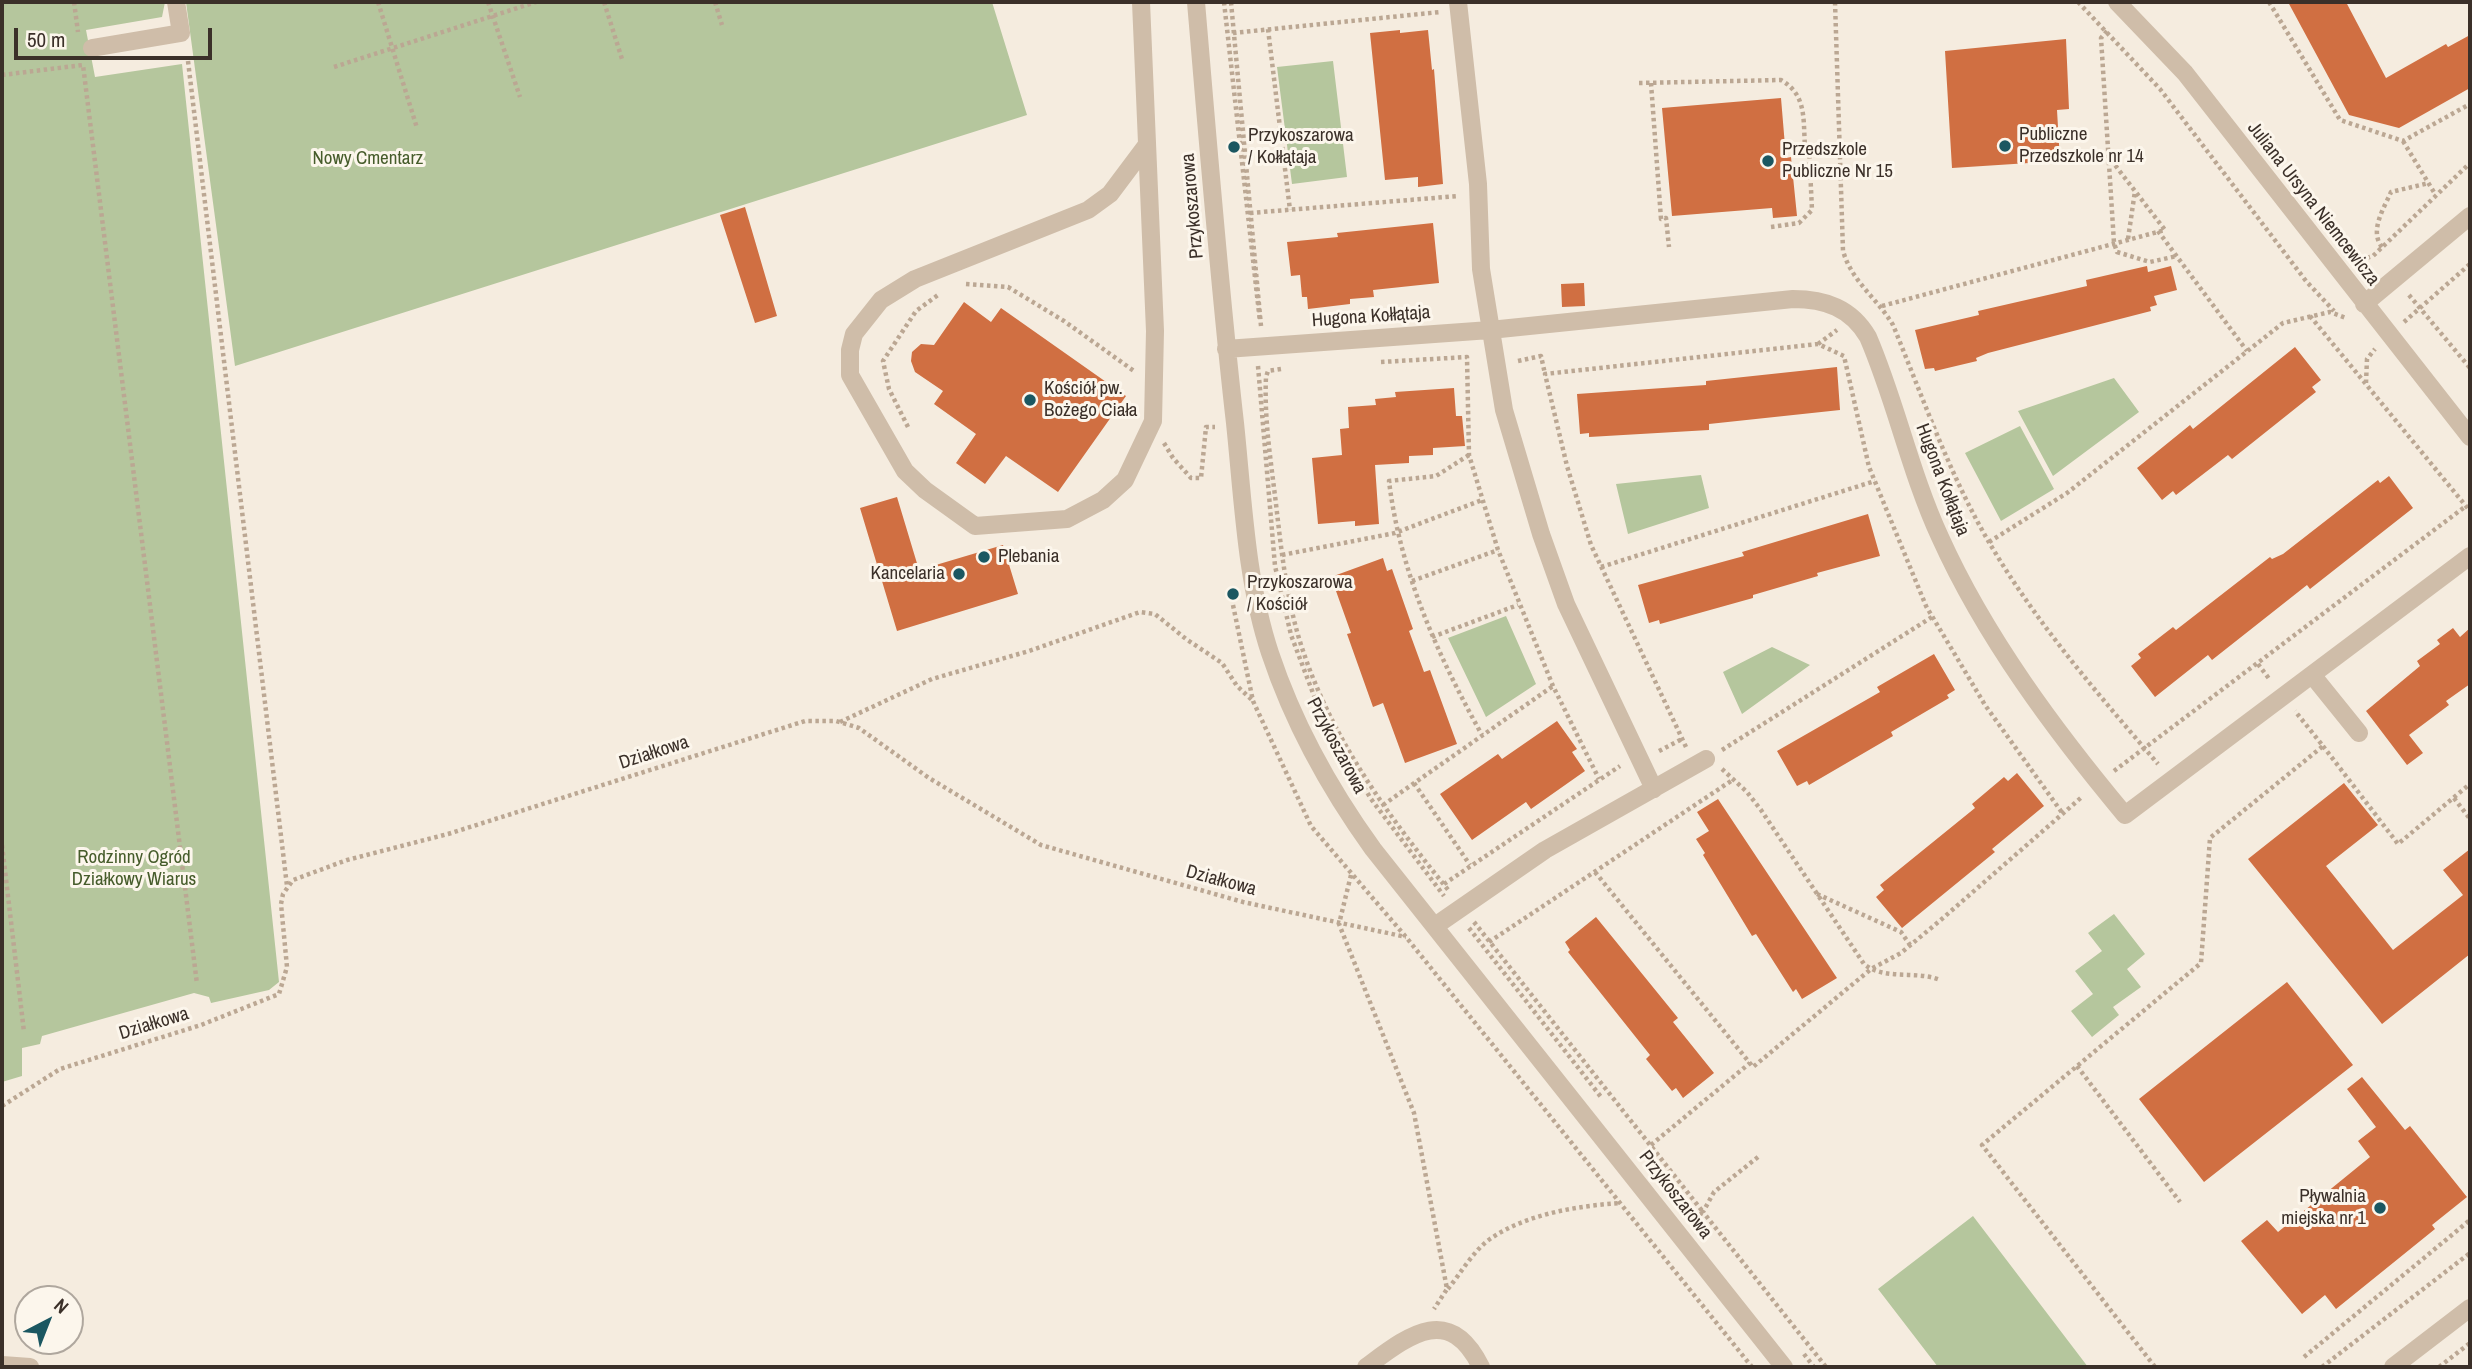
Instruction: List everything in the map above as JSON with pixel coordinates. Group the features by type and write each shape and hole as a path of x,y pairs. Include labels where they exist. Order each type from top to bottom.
{"street":[{"path":"92,48 181,33 176,2"},
{"path":"1141,2 1146,146 1153,236 1153,421 1125,480 1103,500 1067,519 975,526 925,490 905,471 850,375 850,350 854,334 881,300 915,279 1088,210 1110,194 1146,146"},
{"name":"Przykoszarowa","path":"1196,2 1226,349 1255,585 1269,651 1283,689 1330,786 1373,849 1784,1367"},
{"name":"Juliana Ursyna Niemcewicza","path":"2117,2 2185,73 2470,437"},
{"path":"1453,7 1478,184 1481,269 1504,410 1541,534 1571,615 1654,789"},
{"path":"2364,304 2470,216"},
{"name":"Hugona Kołłątaja","path":"1226,349 1490,330 1793,299 1824,302 1849,314 1860,324 1877,359 1909,458 1955,568 2021,677 2098,783 2125,815 2470,556"},
{"path":"2313,676 2359,733"},
{"path":"1435,926 1458,908 1596,818 1701,762"},
{"path":"2393,1367 2470,1308"},
{"path":"1366,1367 1420,1331 1439,1329 1457,1335 1481,1367"},
{"path":"2,1364 30,1367"}],"path":[{"path":"378,2 417,128"},
{"path":"488,2 520,97"},
{"path":"334,67 536,2"},
{"path":"604,2 622,59"},
{"path":"715,2 722,25"},
{"path":"1224,2 1231,33"},
{"path":"1231,2 1231,33 1261,324 1258,384 1275,566 1291,635 1322,717 1371,799 1458,908 1602,1098"},
{"path":"1836,2 1843,251 1856,281 1882,306 1893,325 1964,493 1989,542 2045,627 2172,780"},
{"path":"2078,2 2160,89 2300,274 2335,312 2352,326"},
{"path":"2269,2 2340,120 2403,141 2435,194"},
{"path":"1231,33 1453,7"},
{"path":"1268,29 1290,210"},
{"path":"2107,31 2101,38 2114,243 2117,252 2150,262 2177,256"},
{"path":"187,61 287,887"},
{"path":"2,75 83,65 197,984"},
{"path":"1639,83 1781,80 1797,91 1802,103 1805,147 1840,145"},
{"path":"1651,83 1661,219 1665,218 1669,247"},
{"path":"2403,141 2470,104"},
{"path":"1772,227 1799,223 1812,210 1809,147"},
{"path":"1882,306 2165,230 2108,156"},
{"path":"2353,258 2368,259 2470,163"},
{"path":"2382,247 2377,241 2377,225 2391,192 2429,183"},
{"path":"2128,239 2135,191"},
{"path":"1250,213 1465,195"},
{"path":"2158,231 2247,351"},
{"path":"2470,264 2421,308 2470,368"},
{"path":"961,284 1008,287 1064,321 1155,385"},
{"path":"914,438 889,388 883,361 916,311 949,290"},
{"path":"1989,542 2067,493 2283,323 2335,312"},
{"path":"2310,316 2470,511"},
{"path":"1261,324 1269,330"},
{"path":"2367,342 2374,350"},
{"path":"1940,980 1927,975 1898,975 1871,969 1856,954 1761,810 1734,779 1701,762 1601,567 1566,466 1545,374 1818,344 1844,356 1857,427 1875,481 1932,617 1984,705 2063,814"},
{"path":"1375,363 1467,357 1469,456 1498,551 1553,686 1600,779"},
{"path":"1282,369 1268,371 1265,387 1282,555 1298,635 1319,694 1356,765 1444,884 1458,908 1489,942 1826,1367"},
{"path":"1177,463 1191,478 1201,478 1206,427"},
{"path":"1469,456 1436,476 1389,481 1395,533 1432,637 1482,735"},
{"path":"1601,567 1875,481"},
{"path":"1282,555 1395,533 1482,500"},
{"path":"1595,872 1753,1067 1871,969 1910,945 2098,783 2466,506"},
{"path":"1412,580 1498,551"},
{"path":"1432,637 1518,605"},
{"path":"839,722 932,679 1029,651 1140,612 1155,614 1222,663 1237,686 1253,701"},
{"path":"1701,762 1932,617"},
{"path":"2258,664 2398,844 2470,784"},
{"path":"1383,805 1553,686"},
{"name":"Działkowa","path":"2,1106 60,1069 201,1025 279,994 286,967 281,904 287,887 293,880 347,860 447,834 805,721 839,722 870,734 929,778 1041,845 1231,899 1406,937"},
{"path":"2155,1367 1982,1145 2201,963 2210,838 2323,746"},
{"path":"1444,884 1637,757"},
{"path":"1489,942 1734,779"},
{"path":"1414,783 1470,865"},
{"path":"2454,798 2470,819"},
{"path":"2,845 24,1032"},
{"path":"1351,874 1339,924 1414,1113 1447,1289"},
{"path":"1816,894 1901,932 1910,945"},
{"path":"1651,1146 1750,1063"},
{"path":"2077,1066 2180,1202"},
{"path":"1658,1249 1703,1212 1714,1192 1758,1157"},
{"path":"1420,1331 1447,1289 1489,1240 1539,1217 1587,1205 1653,1200"},
{"path":"1688,1207 1704,1228"},
{"path":"2304,1357 2470,1220"},
{"path":"2322,1367 2470,1253"},
{"path":"2439,1367 2470,1343"},
{"path":"1797,1346 1814,1367"}],"green space":[{"name":"Rodzinny Ogród Działkowy Wiarus","path":"2,2 165,2 162,17 86,30 95,77 182,64 279,982 269,990 211,1003 209,997 194,993 42,1036 40,1044 22,1048 22,1076 2,1082"},
{"name":"Nowy Cmentarz","path":"186,2 992,2 1027,115 235,366"},
{"path":"1333,61 1347,177 1292,184 1277,67"},
{"path":"2114,378 2139,412 2053,476 2018,411"},
{"path":"2020,426 2054,489 2001,521 1965,453"},
{"path":"1701,475 1709,508 1628,534 1616,484"},
{"path":"1506,616 1536,684 1486,717 1448,638"},
{"path":"1772,647 1810,665 1742,714 1723,672"},
{"path":"2114,914 2145,954 2127,969 2141,987 2113,1007 2119,1015 2092,1037 2071,1011 2093,994 2075,971 2102,951 2088,933"},
{"path":"1973,1216 2088,1367 1938,1367 1878,1289"}],"building":[{"path":"2288,2 2346,2 2386,78 2446,44 2448,47 2470,35 2470,88 2399,128 2349,115"},
{"path":"1400,30 1400,33 1428,30 1432,70 1434,69 1443,184 1418,187 1418,177 1385,180 1370,33"},
{"path":"2066,39 2069,109 2057,110 2060,161 1952,168 1945,51"},
{"path":"1781,98 1786,158 1791,157 1797,216 1773,218 1772,208 1672,216 1662,108"},
{"path":"745,207 777,316 755,323 720,215"},
{"path":"1433,223 1439,283 1373,290 1374,297 1350,299 1350,304 1308,309 1307,297 1302,297 1300,275 1291,276 1287,242 1338,237 1337,233"},
{"path":"2147,266 2148,272 2171,266 2177,290 2154,296 2157,305 2150,307 2151,311 1988,353 1976,358 1977,361 1935,371 1934,368 1925,369 1915,330 1979,315 1978,311 2087,286 2086,280"},
{"path":"1584,283 1585,306 1562,307 1561,284"},
{"name":"Kościół pw. Bożego Ciała","path":"964,302 991,322 1001,308 1126,396 1058,492 1006,456 985,484 956,463 976,434 934,404 943,391 915,372 911,361 912,352 921,344 934,345"},
{"path":"2295,347 2321,380 2312,387 2316,392 2232,459 2228,455 2176,495 2173,491 2162,500 2137,468 2190,425 2193,429"},
{"path":"1837,367 1840,410 1709,424 1709,430 1589,437 1589,433 1580,434 1577,394 1706,385 1706,381"},
{"path":"1454,388 1456,416 1462,416 1465,446 1433,448 1433,455 1409,456 1409,463 1375,465 1379,524 1355,526 1355,521 1318,524 1312,458 1342,455 1340,429 1349,428 1348,407 1376,405 1375,399 1396,397 1395,392"},
{"path":"2389,476 2413,508 2310,589 2307,585 2212,660 2208,655 2155,697 2131,666 2141,658 2138,654 2173,627 2176,630 2270,557 2272,559 2283,554 2378,480 2380,483"},
{"name":"Plebania","path":"897,497 919,570 1003,545 1018,594 897,631 860,508"},
{"path":"1868,514 1880,556 1817,573 1818,576 1753,595 1753,598 1660,624 1659,620 1649,623 1638,585 1744,556 1742,552"},
{"path":"1383,558 1387,571 1392,569 1413,629 1409,631 1424,672 1430,670 1457,744 1405,763 1383,703 1373,707 1347,634 1351,633 1331,577"},
{"path":"2453,628 2460,637 2470,628 2470,684 2446,701 2449,705 2409,735 2423,753 2407,765 2366,711 2420,666 2417,661 2440,644 2437,640"},
{"path":"1934,654 1955,690 1947,695 1949,698 1891,732 1893,736 1809,785 1807,781 1797,786 1777,751 1880,692 1877,687"},
{"path":"1557,721 1577,749 1572,752 1585,771 1531,809 1526,802 1472,840 1440,794 1498,754 1502,759"},
{"path":"2017,773 2044,806 1992,849 1995,852 1902,928 1876,897 1884,890 1880,885 1975,808 1972,804 2004,777 2008,781"},
{"path":"2344,783 2378,825 2326,866 2393,950 2463,895 2443,870 2470,849 2470,954 2382,1024 2248,859"},
{"path":"1718,799 1837,978 1802,999 1796,989 1793,992 1756,934 1752,936 1696,839 1709,831 1697,812"},
{"path":"1596,917 1678,1018 1673,1022 1714,1073 1683,1098 1676,1088 1672,1091 1646,1059 1650,1055 1568,952 1570,950 1565,942"},
{"path":"2287,982 2353,1065 2204,1182 2139,1099"},
{"name":"Pływalnia miejska nr 1","path":"2362,1077 2405,1130 2410,1126 2467,1197 2432,1225 2435,1229 2336,1309 2325,1295 2302,1314 2241,1241 2267,1220 2278,1232 2370,1157 2358,1141 2376,1127 2347,1089"}],"place":[{"name":"Publiczne Przedszkole nr 14","path":"2005,146"},
{"name":"Przykoszarowa / Kołłątaja","path":"1234,147"},
{"name":"Przedszkole Publiczne Nr 15","path":"1768,161"},
{"name":"Kościół pw. Bożego Ciała","path":"1030,400"},
{"name":"Plebania","path":"984,557"},
{"name":"Kancelaria","path":"959,574"},
{"name":"Przykoszarowa / Kościół","path":"1233,594"},
{"name":"Pływalnia miejska nr 1","path":"2380,1208"}]}
